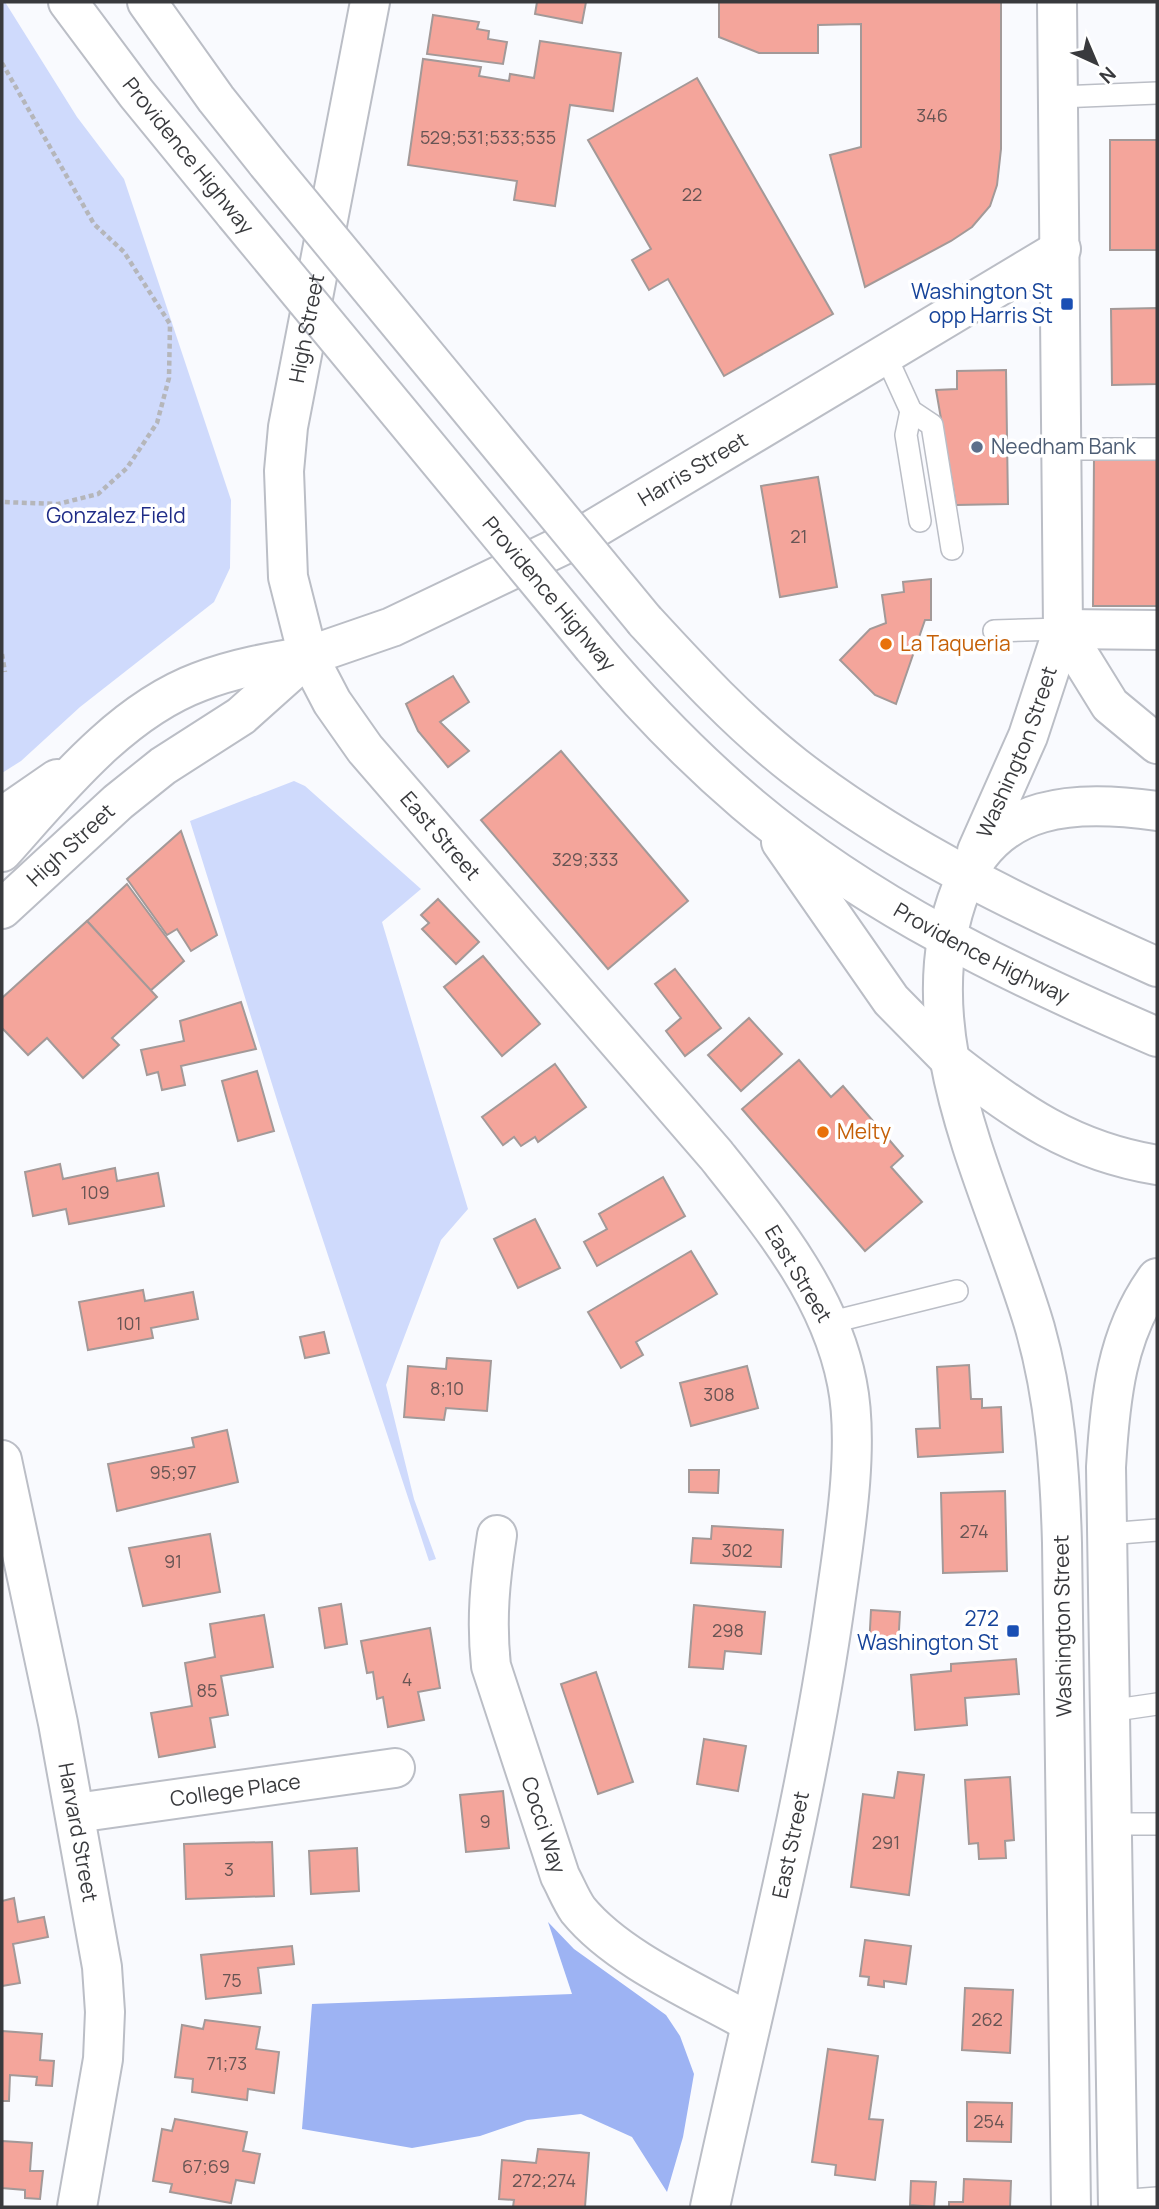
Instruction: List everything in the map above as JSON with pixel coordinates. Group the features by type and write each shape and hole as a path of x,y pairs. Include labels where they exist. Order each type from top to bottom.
{"main road":[{"name":"Providence Highway","path":"68,2 136,93 235,214 593,647 665,728 764,817 846,877 946,937 1012,972 1157,1037"},
{"path":"147,2 216,99 267,163 645,621 714,695 796,768 854,809 966,875 1157,967"},
{"name":"High Street","path":"2,909 118,802 163,766 241,716 309,656 288,578 284,471 288,427 370,2"},
{"name":"Washington Street","path":"1057,2 1063,629 1028,736 966,875 946,937 942,1003 951,1061 969,1134 1034,1326 1052,1396 1060,1468 1071,2207"},
{"name":"Harris Street","path":"309,656 391,627 582,536 1061,249"},
{"path":"1063,629 1157,630"},
{"name":"Washington Street","path":"1063,629 1110,705 1157,744"},
{"path":"2,817 150,709 196,683 268,662 309,656"},
{"name":"East Street","path":"309,656 332,702 365,749 707,1144 758,1208 792,1257 828,1323 848,1385 851,1432 843,1550 802,1794 710,2207"},
{"path":"2,852 90,755"},
{"path":"966,875 981,849 1001,833 1039,811 1088,805 1157,811"},
{"path":"764,817 891,1000 951,1061 1021,1114 1066,1139 1121,1159 1157,1165"},
{"path":"1117,2204 1107,1442 1117,1369 1126,1333 1142,1299 1157,1278"},
{"name":"Harvard Street","path":"2,1460 76,1813 102,1967 106,2012 103,2059 77,2207"},
{"name":"Cocci Way","path":"497,1535 488,1594 491,1666 560,1876 577,1908 602,1934 639,1959 751,2023"},
{"name":"College Place","path":"76,1813 395,1768"}],"lane":[{"path":"1059,97 1157,93"},
{"path":"885,354 911,411 932,425 952,549"},
{"path":"911,411 906,435 920,521"},
{"path":"1063,449 1157,449"},
{"path":"994,631 1063,629"},
{"path":"828,1323 957,1291"},
{"path":"1107,1534 1157,1530"},
{"path":"1110,1711 1157,1704"},
{"path":"1111,1824 1157,1824"},
{"path":"1117,2204 1157,2198"}],"path":[{"path":"2,63 94,223 124,252 170,324 169,378 157,423 127,468 99,494 58,505 2,502"},
{"path":"2,654 5,672"}],"green space":[{"name":"Gonzalez Field","path":"2,2 5,2 77,117 124,179 231,500 230,568 214,602 80,707 21,761 2,773"},
{"path":"294,781 305,786 421,889 382,922 468,1209 441,1240 386,1385 414,1499 436,1559 429,1561 281,1113 190,821"}],"shaded area":[{"path":"548,1922 574,1949 666,2015 680,2036 694,2074 683,2137 667,2192 632,2137 581,2114 527,2120 480,2136 412,2148 302,2129 312,2004 572,1994"}],"building":[{"path":"537,2 586,2 582,23 535,14"},
{"path":"719,2 1001,2 1001,149 997,185 990,206 972,227 951,241 865,287 830,155 861,147 861,24 818,25 818,53 759,53 719,37"},
{"path":"433,15 479,22 477,29 489,31 488,39 507,42 503,64 427,54"},
{"path":"540,41 621,53 613,111 570,105 555,206 514,200 517,181 408,165 423,59 481,67 479,76 509,81 510,74 534,78"},
{"path":"697,78 833,314 724,376 668,279 649,290 632,260 651,249 588,140"},
{"path":"1110,140 1157,140 1157,250 1110,250"},
{"path":"1157,308 1157,384 1112,385 1111,309"},
{"name":"Needham Bank","path":"1006,370 1008,504 956,505 936,390 957,389 957,371"},
{"path":"1157,455 1157,606 1093,606 1094,456"},
{"path":"818,477 837,587 780,597 761,486"},
{"name":"La Taqueria","path":"931,579 931,620 925,620 896,704 875,695 840,660 870,629 886,623 882,595 904,592 903,582"},
{"path":"453,676 469,702 440,722 469,751 448,767 418,731 406,704"},
{"path":"561,751 688,901 608,969 481,820"},
{"path":"181,831 217,935 191,951 177,929 167,935 127,879"},
{"path":"127,884 184,961 150,991 87,921"},
{"path":"438,899 479,942 456,964 422,929 429,923 421,915"},
{"path":"87,921 157,997 112,1038 119,1045 83,1078 47,1038 28,1055 2,1028 2,998"},
{"path":"483,956 540,1024 502,1056 444,987"},
{"path":"675,969 721,1028 685,1056 666,1031 681,1018 655,984"},
{"path":"241,1002 256,1049 181,1066 185,1085 162,1090 158,1072 147,1075 141,1050 184,1041 180,1021"},
{"path":"749,1018 782,1054 741,1091 708,1055"},
{"name":"Melty","path":"799,1060 831,1097 843,1086 903,1156 891,1167 922,1202 865,1251 742,1109"},
{"path":"555,1064 586,1107 538,1142 535,1137 521,1146 514,1137 503,1145 482,1117"},
{"path":"257,1071 274,1131 238,1141 222,1081"},
{"path":"60,1164 63,1179 115,1168 117,1181 158,1173 164,1206 69,1224 66,1209 33,1216 25,1172"},
{"path":"663,1177 685,1216 597,1266 584,1242 607,1229 599,1214"},
{"path":"535,1219 560,1268 518,1288 494,1239"},
{"path":"691,1251 717,1294 636,1342 643,1355 621,1368 588,1312"},
{"path":"143,1290 145,1301 193,1292 198,1319 151,1328 153,1338 88,1350 79,1302"},
{"path":"324,1332 329,1353 305,1358 300,1337"},
{"path":"447,1358 491,1361 487,1411 446,1408 444,1420 404,1417 408,1366 446,1369"},
{"path":"969,1365 971,1399 982,1399 982,1408 1001,1407 1003,1452 918,1457 916,1429 940,1428 937,1367"},
{"path":"747,1366 758,1408 691,1426 680,1383"},
{"path":"227,1430 238,1482 117,1511 108,1464 194,1447 192,1438"},
{"path":"689,1470 719,1470 718,1493 689,1492"},
{"path":"1005,1491 1007,1571 943,1573 941,1493"},
{"path":"712,1526 783,1530 781,1567 691,1563 693,1538 711,1539"},
{"path":"210,1534 220,1592 143,1606 129,1548"},
{"path":"341,1604 347,1644 325,1648 319,1608"},
{"path":"694,1605 765,1612 761,1654 725,1651 723,1669 689,1667"},
{"path":"871,1610 900,1612 898,1648 869,1647"},
{"path":"264,1615 273,1667 221,1676 228,1715 210,1718 215,1747 159,1757 151,1713 192,1706 185,1663 215,1657 210,1624"},
{"path":"430,1628 440,1688 418,1692 424,1720 388,1727 383,1697 377,1699 373,1672 367,1673 361,1641"},
{"path":"1016,1659 1019,1694 965,1698 967,1725 915,1730 911,1675 951,1671 951,1664"},
{"path":"596,1672 633,1782 598,1794 561,1684"},
{"path":"704,1739 746,1746 738,1791 697,1784"},
{"path":"898,1772 924,1775 909,1895 851,1887 863,1794 894,1798"},
{"path":"1010,1777 1014,1840 1005,1841 1006,1858 979,1859 978,1843 969,1844 965,1780"},
{"path":"503,1791 509,1848 466,1852 460,1795"},
{"path":"272,1842 274,1896 186,1899 184,1844"},
{"path":"357,1848 359,1891 311,1894 309,1851"},
{"path":"14,1898 18,1922 44,1917 48,1937 13,1944 20,1983 2,1986 2,1901"},
{"path":"865,1940 911,1946 906,1984 884,1981 884,1987 868,1985 869,1977 860,1976"},
{"path":"292,1946 294,1964 258,1968 261,1993 206,1999 201,1955"},
{"path":"965,1988 1013,1990 1010,2053 962,2050"},
{"path":"205,2020 260,2027 256,2049 279,2052 274,2093 248,2089 247,2100 192,2092 193,2079 175,2077 182,2025 203,2029"},
{"path":"2,2031 42,2034 40,2060 54,2061 52,2086 36,2085 37,2077 10,2075 9,2101 2,2101"},
{"path":"828,2049 878,2056 869,2119 883,2120 875,2180 835,2175 836,2165 812,2162"},
{"path":"967,2102 1012,2103 1011,2142 967,2141"},
{"path":"175,2119 247,2132 243,2151 260,2154 254,2183 236,2180 231,2203 170,2192 172,2184 153,2181 162,2129 172,2131"},
{"path":"2,2141 32,2143 30,2171 43,2171 40,2199 25,2198 25,2190 2,2188"},
{"path":"538,2149 589,2153 585,2207 513,2207 514,2200 499,2199 502,2160 536,2163"},
{"path":"964,2179 1011,2181 1010,2207 949,2207 949,2202 963,2202"},
{"path":"911,2181 936,2182 934,2207 910,2205"}],"place":[{"name":"Washington St opp Harris St","path":"1067,304"},
{"name":"Needham Bank","path":"977,447"},
{"name":"La Taqueria","path":"886,644"},
{"name":"Melty","path":"823,1132"},
{"name":"272 Washington St","path":"1013,1631"}]}
